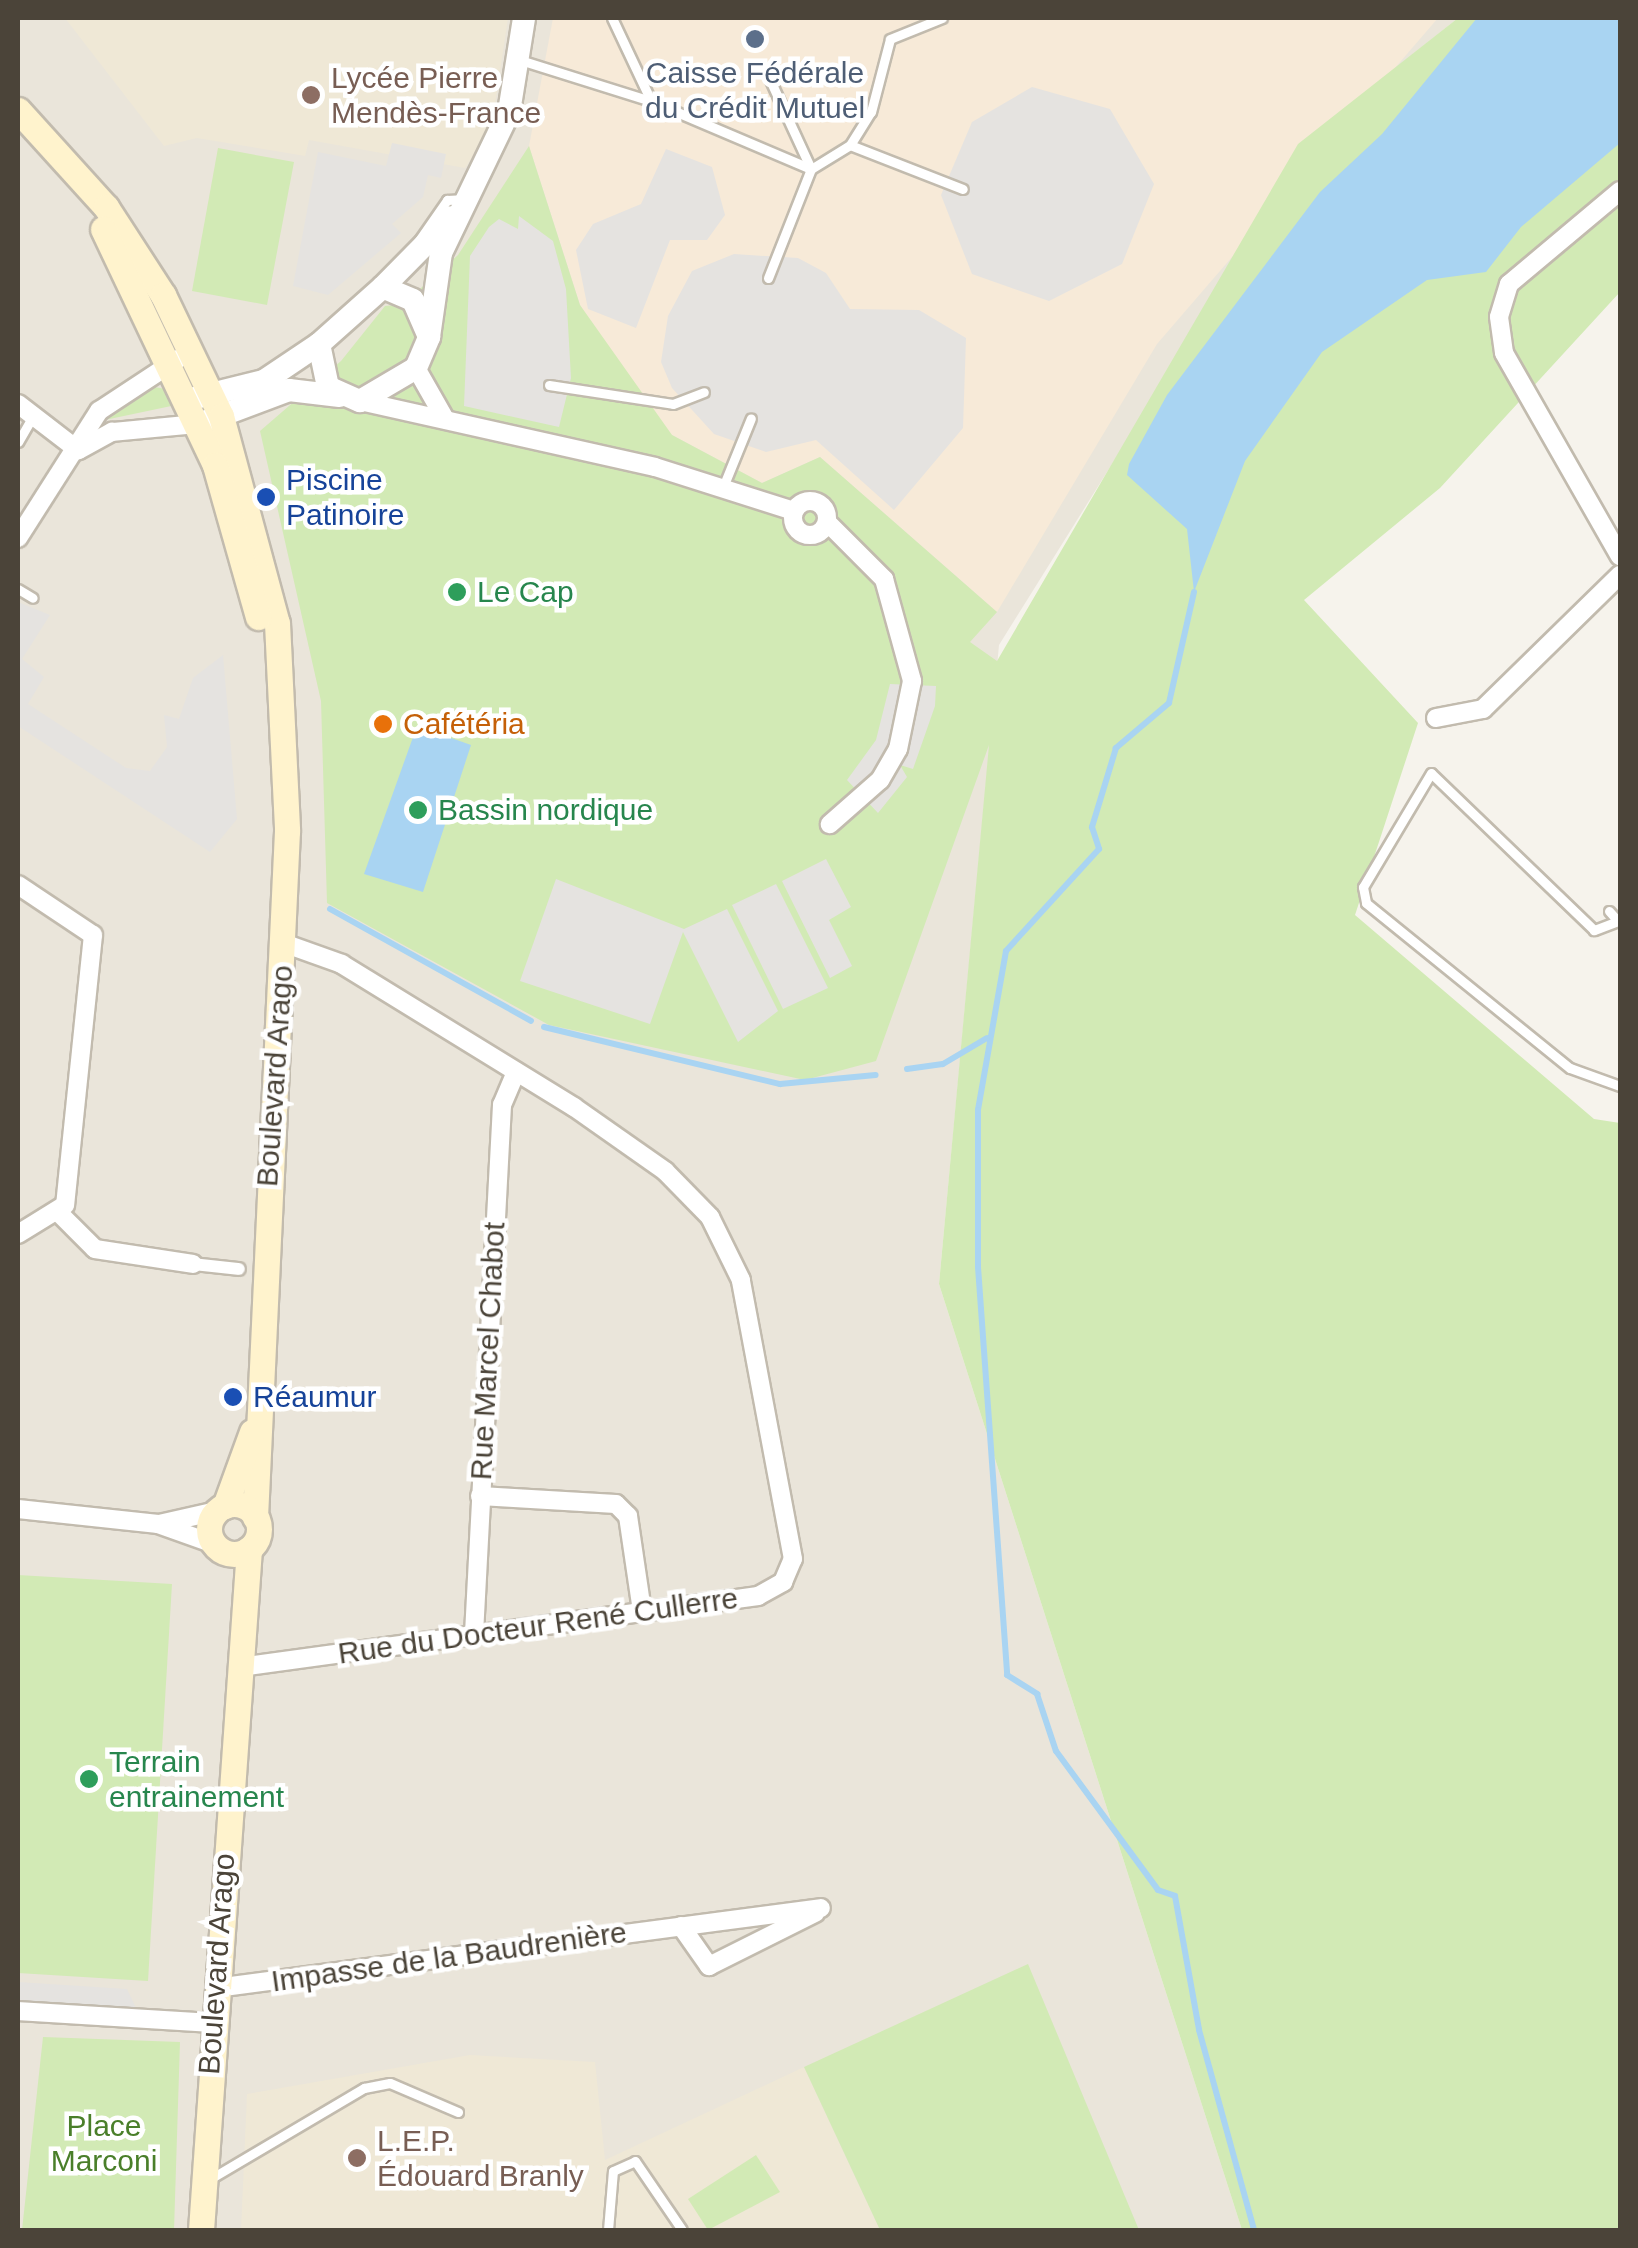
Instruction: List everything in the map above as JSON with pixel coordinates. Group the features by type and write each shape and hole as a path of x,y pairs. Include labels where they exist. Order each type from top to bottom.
{"main road":[{"name":"Boulevard Arago","path":"18,110 83,186 181,358 204,408 277,623 282,729 283,943 256,1422 256,1517 249,1549 212,2022 201,2230"},
{"name":"Boulevard Arago","path":"242,1639 218,1547 221,1508 256,1422"},
{"path":"221,1508 256,1517"},
{"path":"218,1547 249,1549"}],"street":[{"path":"352,399 416,368 428,337 441,253 496,152 520,60 524,18"},
{"path":"1620,190 1508,284 1499,316 1504,353 1620,556"},
{"path":"204,408 264,381 319,344 467,202"},
{"path":"383,286 413,300 428,337"},
{"path":"319,344 328,387 352,399"},
{"path":"18,538 115,395 181,358"},
{"path":"416,368 445,419"},
{"path":"78,450 112,432 289,390 445,419 722,486 794,511 804,534 827,522 884,579 912,681 889,764 830,824"},
{"path":"26,408 78,450"},
{"path":"1436,718 1483,709 1620,575"},
{"path":"18,885 93,935 60,1214"},
{"name":"Rue du Docteur René Cullerre","path":"240,1667 758,1596 783,1582 793,1560 741,1280 688,1192 516,1072 342,964 283,943"},
{"name":"Rue Marcel Chabot","path":"474,1634 502,1105 516,1072"},
{"path":"18,1234 60,1214"},
{"path":"60,1214 94,1249 239,1269"},
{"name":"Rue Marcel Chabot","path":"480,1496 616,1504 628,1516 642,1611"},
{"path":"158,1524 221,1508"},
{"path":"18,1509 158,1524 218,1547"},
{"name":"Impasse de la Baudrenière","path":"216,1988 682,1926 821,1908 709,1966 682,1926"},
{"path":"18,2010 212,2022"}],"lane":[{"path":"612,18 651,101"},
{"path":"768,278 811,170 850,145 871,112 890,39 942,18"},
{"path":"520,60 651,101 811,170"},
{"path":"764,69 811,170"},
{"path":"850,145 962,188"},
{"path":"549,385 673,404 704,392"},
{"path":"18,442 26,408"},
{"path":"722,486 752,418"},
{"path":"18,589 33,598"},
{"path":"1610,911 1618,920 1594,930 1431,773 1363,887 1366,903 1570,1068 1620,1086"},
{"path":"202,2179 226,2176 364,2088 390,2083 458,2112"},
{"path":"608,2230 613,2171 635,2161 682,2230"}],"shaded area":[{"path":"18,18 1458,18 1323,126 999,645 939,1284 1242,2230 18,2230"},
{"name":"Lycée Pierre Mendès-France","path":"65,18 508,18 491,131 465,168 309,140 305,156 197,138 164,146"},
{"path":"553,18 1438,18 1157,344 997,612 820,457 762,483 672,435 628,384 580,305 529,146"},
{"path":"1032,87 1110,109 1154,184 1122,264 1049,301 972,274 941,195 972,122"},
{"path":"392,143 446,154 441,178 428,175 423,197 392,224 401,233 328,295 293,286 318,152 386,166"},
{"path":"666,149 712,167 725,215 707,240 670,240 636,328 588,309 576,250 593,224 641,204"},
{"path":"519,216 553,241 566,289 571,378 559,427 464,406 470,256 489,227 499,219 518,229"},
{"path":"734,254 798,258 826,273 850,309 919,310 966,338 963,428 894,510 816,440 766,452 714,434 672,388 661,362 668,316 692,271"},
{"path":"18,602 50,615 22,659 44,677 28,704 126,768 150,771 167,747 164,715 179,719 193,678 223,655 237,819 210,852 18,726"},
{"path":"890,684 936,686 935,706 913,769 900,765 907,777 878,813 847,780 876,740"},
{"path":"826,859 851,907 829,920 852,966 830,978 782,881"},
{"path":"556,879 684,929 727,909 778,1011 738,1042 683,932 650,1024 520,981"},
{"path":"776,884 828,988 783,1009 732,905"},
{"path":"18,1982 127,1989 137,2010 18,2004"},
{"path":"470,2055 595,2062 605,2160 804,2067 880,2230 241,2230 247,2094"}],"green space":[{"path":"1458,18 1620,18 1620,292 1440,488 1304,600 1418,723 1355,915 1594,1119 1620,1123 1620,2230 1242,2230 939,1284 989,745 876,1061 805,1080 549,1025 327,903 321,701 260,431 341,361 385,306 403,304 458,255 529,146 580,305 672,435 762,483 820,457 997,612 970,642 997,661 1298,144"},
{"path":"218,148 294,162 267,305 192,291"},
{"path":"148,386 172,390 176,405 100,421"},
{"name":"Terrain entrainement","path":"18,1575 172,1584 148,1981 18,1973"},
{"path":"1028,1964 1139,2230 880,2230 804,2067"},
{"name":"Place Marconi","path":"43,2037 180,2042 174,2230 22,2230"},
{"path":"756,2155 780,2192 708,2230 688,2199"}],"water":[{"path":"1477,18 1620,18 1620,143 1521,227 1486,272 1427,280 1322,352 1245,461 1194,592 1187,529 1127,475 1129,464 1167,395 1320,192 1382,134"},
{"name":"Bassin nordique","path":"417,726 471,745 423,892 364,874"}],"waterway":[{"path":"1194,592 1169,703 1116,748 1092,827 1099,849 1006,951 978,1110 978,1267 1007,1675 1037,1694 1056,1751 1158,1890 1175,1896 1199,2030 1254,2230"},
{"path":"330,909 531,1021"},
{"path":"544,1027 780,1084 876,1075"},
{"path":"907,1069 943,1064 987,1038"}],"place":[{"name":"Caisse Fédérale du Crédit Mutuel","path":"755,39"},
{"name":"Lycée Pierre Mendès-France","path":"311,95"},
{"name":"Piscine Patinoire","path":"266,497"},
{"name":"Le Cap","path":"457,592"},
{"name":"Cafétéria","path":"383,724"},
{"name":"Bassin nordique","path":"418,810"},
{"name":"Réaumur","path":"233,1397"},
{"name":"Terrain entrainement","path":"89,1779"},
{"name":"L.E.P. Édouard Branly","path":"357,2158"}]}
